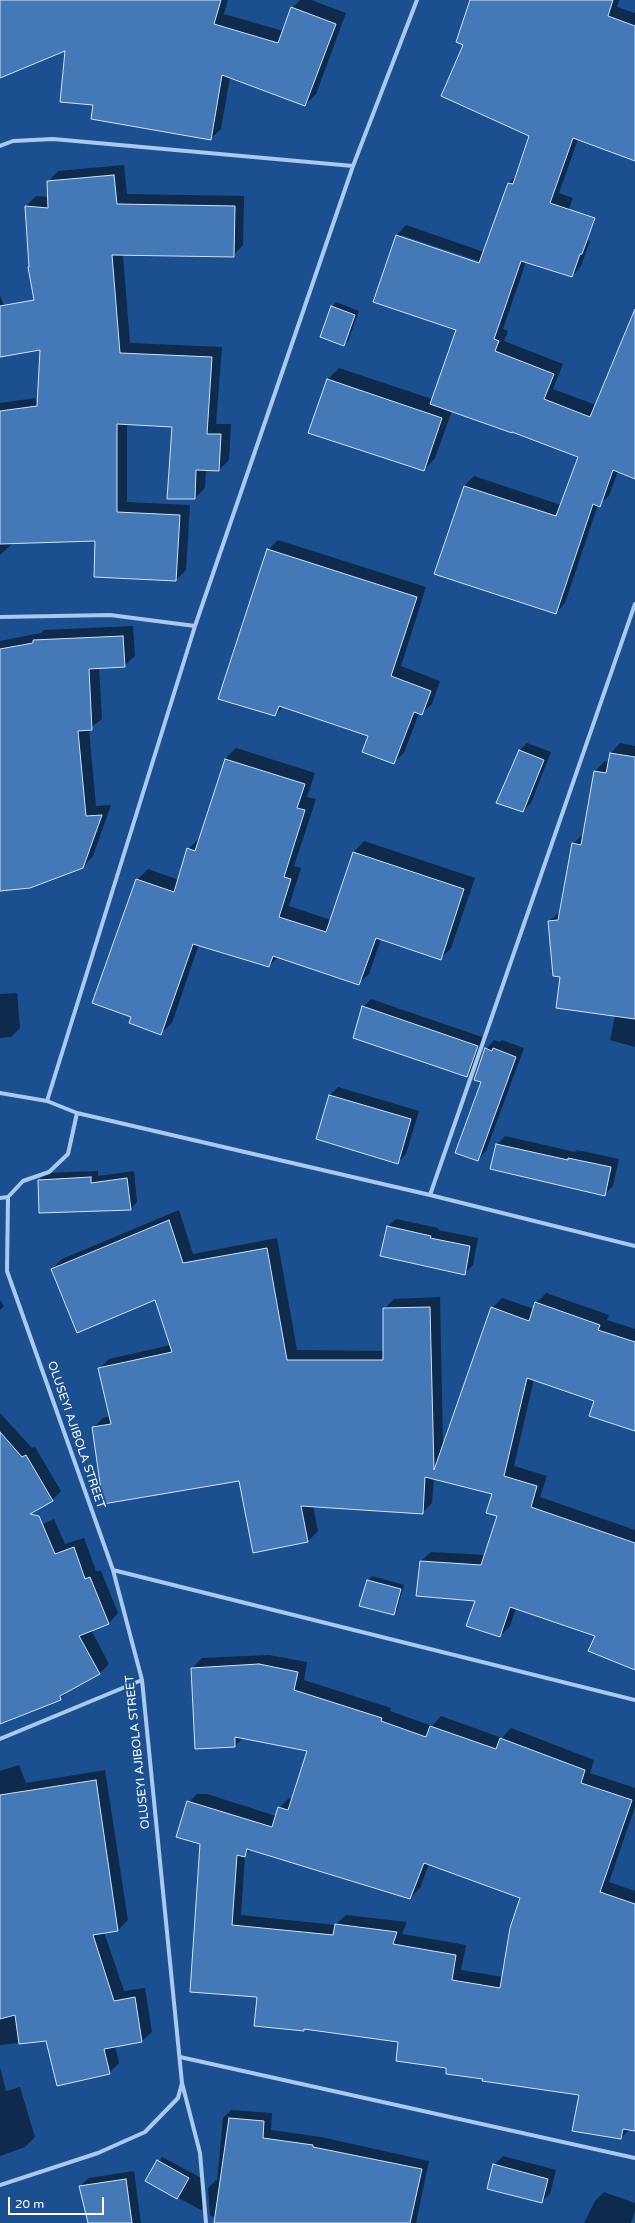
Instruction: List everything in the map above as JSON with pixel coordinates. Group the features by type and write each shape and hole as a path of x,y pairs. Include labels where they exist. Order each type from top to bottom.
{"street":[{"path":"47,1101 195,626 353,166 417,0"},
{"path":"0,146 13,141 53,139 353,166"},
{"path":"430,1195 635,604"},
{"path":"0,617 110,615 195,626"},
{"path":"0,1093 47,1101 77,1113 430,1195 635,1246"},
{"path":"0,1198 8,1197 23,1181 49,1172 68,1154 77,1113"},
{"name":"OLUSEYI AJIBOLA STREET","path":"8,1197 7,1271 113,1570 142,1680 182,2083 200,2153 206,2223"},
{"path":"113,1570 635,1700"},
{"path":"0,1739 142,1680"},
{"path":"180,2057 635,2158"},
{"path":"0,2185 98,2153 145,2132 178,2098 182,2083"}],"building":[{"path":"0,0 221,0 214,24 278,43 291,7 336,24 305,106 222,75 211,140 91,119 93,105 60,102 65,51 0,78"},
{"path":"470,0 613,0 608,16 635,26 635,161 573,138 550,203 595,218 582,254 580,254 572,277 521,261 494,339 499,341 495,351 554,374 544,399 590,417 635,309 635,479 613,470 600,507 593,504 556,614 434,574 464,486 556,516 578,457 512,432 430,404 456,330 373,302 396,235 479,263 508,183 513,184 529,136 441,96 463,45 456,42"},
{"path":"114,175 117,204 235,206 234,257 112,255 120,353 212,357 207,434 221,434 219,471 196,470 195,499 167,499 172,427 117,424 117,512 180,515 176,581 94,577 95,541 0,544 0,411 37,406 40,350 0,357 0,306 34,300 28,267 25,206 48,208 47,181"},
{"path":"331,306 355,315 344,346 320,337"},
{"path":"327,379 442,418 424,471 308,433"},
{"path":"267,549 417,597 391,676 431,691 422,715 414,712 394,764 362,752 368,736 279,706 275,716 218,699"},
{"path":"123,636 125,667 89,669 92,730 78,731 86,816 102,815 83,868 30,888 0,891 0,649 33,643 33,640"},
{"path":"519,750 544,760 523,812 496,803"},
{"path":"610,753 635,757 635,1019 556,1008 560,977 553,976 548,921 558,920 572,843 581,845 594,771 606,773"},
{"path":"225,759 305,784 297,808 305,810 284,877 291,879 279,917 326,932 353,852 464,889 441,960 376,938 359,985 273,956 269,967 193,944 161,1035 129,1023 131,1017 92,1003 136,879 174,892 187,848 195,851"},
{"path":"362,1006 478,1046 467,1077 353,1038"},
{"path":"485,1048 492,1051 493,1048 516,1057 478,1161 455,1153 481,1082 474,1080"},
{"path":"329,1095 411,1119 398,1164 316,1139"},
{"path":"496,1144 568,1160 568,1158 611,1167 605,1196 490,1169"},
{"path":"91,1177 91,1183 127,1178 131,1210 39,1213 38,1180"},
{"path":"169,1220 183,1263 267,1248 287,1360 383,1360 383,1308 430,1307 434,1470 491,1307 529,1321 535,1302 600,1325 598,1330 635,1342 635,1431 589,1416 594,1401 527,1378 504,1476 537,1486 531,1507 635,1543 635,1670 588,1651 595,1636 510,1607 500,1637 466,1626 475,1601 416,1596 420,1561 481,1565 497,1516 486,1513 492,1494 425,1477 423,1514 301,1506 308,1542 253,1553 239,1481 103,1504 92,1427 111,1424 98,1368 172,1352 155,1300 77,1333 51,1269"},
{"path":"387,1226 431,1236 430,1238 470,1246 465,1275 380,1256"},
{"path":"0,1432 22,1457 26,1455 53,1501 30,1514 39,1516 55,1554 74,1547 85,1579 90,1577 109,1624 79,1636 100,1674 60,1696 61,1700 0,1724"},
{"path":"367,1580 401,1589 394,1615 359,1606"},
{"path":"259,1664 298,1672 294,1690 382,1718 381,1721 426,1737 430,1726 496,1749 500,1738 585,1770 581,1783 632,1800 600,1892 635,1904 635,2131 623,2129 621,2139 572,2131 579,2095 482,2081 483,2079 446,2074 446,2068 396,2061 398,2042 304,2029 304,2031 254,2026 257,1997 190,1992 200,1844 176,1837 187,1801 272,1827 278,1807 288,1810 307,1751 235,1737 235,1747 195,1749 191,1668","holes":["247,1849 410,1899 424,1863 520,1898 510,1928 500,1988 452,1980 456,1955 393,1944 397,1932 335,1924 333,1935 232,1925 237,1855 245,1857"]},
{"path":"96,1780 118,1931 93,1935 114,2001 135,1997 142,2042 104,2049 110,2074 57,2086 46,2041 19,2044 15,2015 0,2019 0,1795"},
{"path":"229,2118 264,2121 263,2138 313,2145 313,2147 422,2169 410,2223 214,2223"},
{"path":"157,2160 189,2178 177,2199 145,2181"},
{"path":"493,2164 548,2179 542,2203 487,2189"},
{"path":"126,2179 132,2223 88,2223 79,2186"}]}
